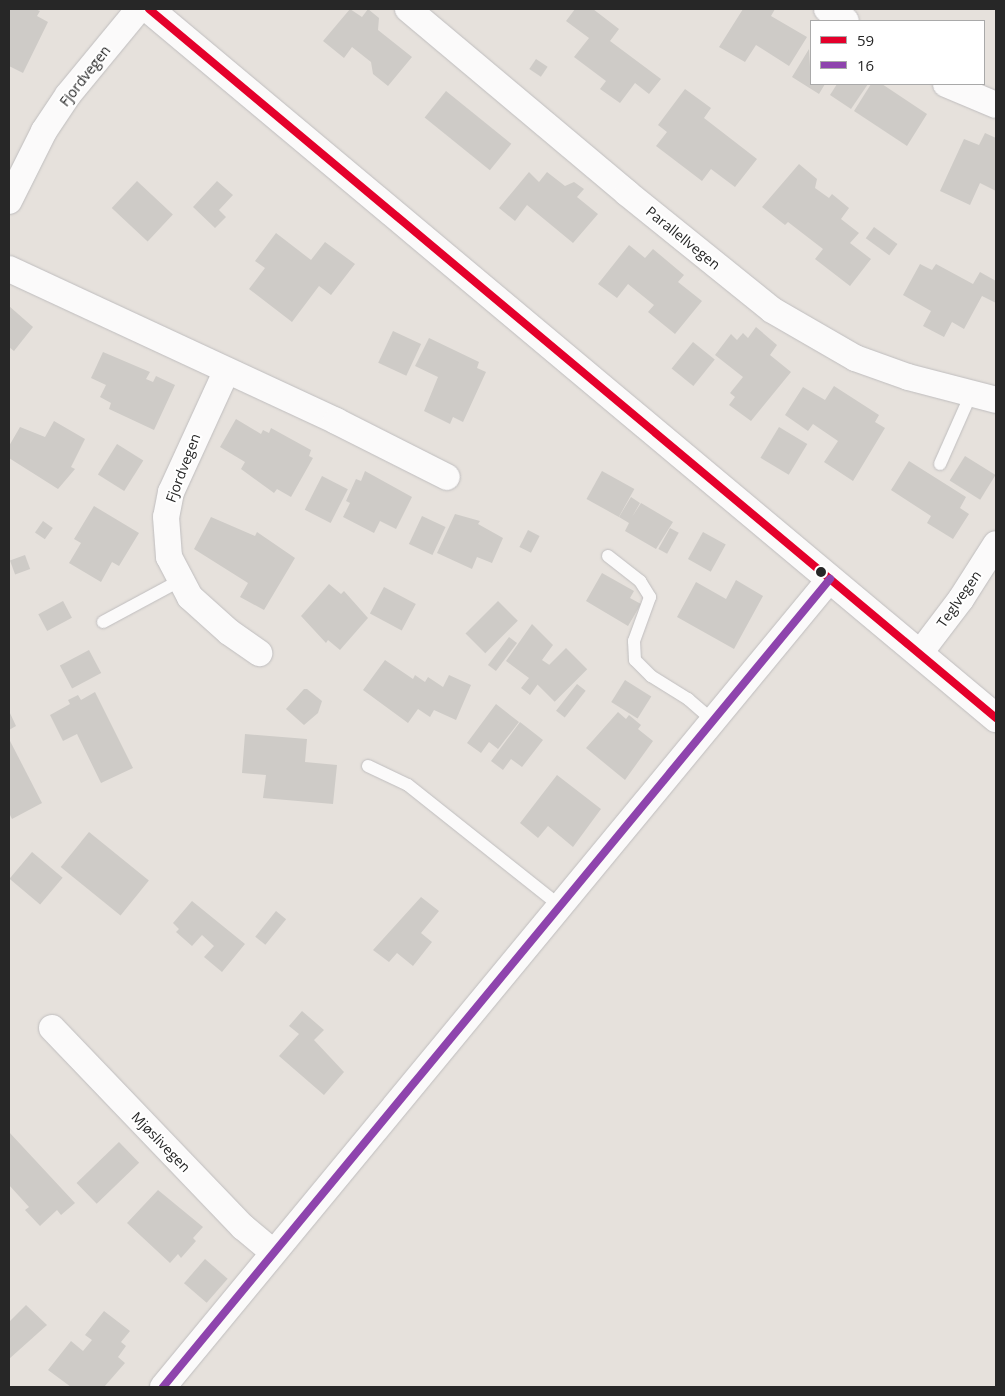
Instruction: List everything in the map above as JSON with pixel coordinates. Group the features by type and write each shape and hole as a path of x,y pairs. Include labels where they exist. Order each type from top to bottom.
{"main road":[{"path":"149,9 996,718"}],"street":[{"name":"Fjordvegen","path":"9,201 44,131 68,95 139,9"},
{"name":"Parallellvegen","path":"408,9 634,199 772,310 855,358 996,400"},
{"path":"827,9 844,20"},
{"path":"948,85 996,105"},
{"path":"9,269 226,372 336,421 447,477"},
{"name":"Fjordvegen","path":"226,372 172,492 166,517 169,557 179,581 205,612 259,653"},
{"name":"Teglvegen","path":"920,653 961,599 996,544"},
{"path":"163,1387 830,579"},
{"name":"Mjøslivegen","path":"52,1028 243,1227 273,1252"}],"lane":[{"path":"940,464 971,394"},
{"path":"608,556 640,582 650,597 634,641 635,660 651,676 688,699 713,721"},
{"path":"103,622 179,581"},
{"path":"368,766 408,785 560,906"}],"building":[{"path":"9,9 35,9 40,11 37,16 48,22 23,73 9,66"},
{"path":"350,9 362,17 368,9 379,18 378,30 412,57 388,86 373,74 371,62 352,47 344,58 323,41"},
{"path":"575,9 593,9 619,29 610,41 661,79 649,94 635,83 620,103 600,89 606,81 574,57 589,38 566,21"},
{"path":"743,9 775,9 771,16 807,37 789,66 756,45 745,62 719,47"},
{"path":"809,49 810,85 824,85 819,94 792,77"},
{"path":"536,59 548,67 541,77 529,69"},
{"path":"836,85 867,85 851,109 830,95"},
{"path":"870,85 884,85 927,114 907,146 854,111"},
{"path":"685,89 711,108 704,118 757,159 735,187 711,169 702,181 656,146 667,132 658,125"},
{"path":"446,91 511,144 490,170 425,117"},
{"path":"985,133 996,138 996,191 980,183 970,205 940,191 964,139 979,145"},
{"path":"799,164 817,179 815,188 829,198 832,194 849,208 841,219 859,233 850,243 871,259 850,286 815,259 823,249 788,222 785,225 762,207"},
{"path":"529,172 539,182 547,172 565,186 574,182 584,189 577,197 598,214 573,243 527,205 515,221 499,208"},
{"path":"137,181 173,214 148,241 112,208"},
{"path":"217,181 233,195 219,210 226,217 215,228 193,207"},
{"path":"874,227 897,244 889,255 866,238"},
{"path":"276,233 311,260 325,242 355,264 331,295 319,286 292,322 249,289 265,268 255,261"},
{"path":"629,245 645,258 653,249 684,275 678,282 702,301 675,334 648,312 654,305 628,284 617,298 598,284"},
{"path":"920,264 932,270 936,264 973,284 980,272 996,281 996,303 982,296 964,329 952,322 944,337 923,326 931,311 903,295"},
{"path":"9,306 33,327 14,351 9,347"},
{"path":"756,327 777,345 770,355 791,372 751,421 729,405 735,397 730,393 743,377 715,355 731,334 737,340 743,333 748,338"},
{"path":"393,331 421,344 406,376 378,363"},
{"path":"429,338 479,362 477,368 486,372 463,422 453,417 450,424 424,411 438,377 415,366"},
{"path":"693,342 715,360 693,386 672,368"},
{"path":"103,352 150,372 146,379 153,382 156,376 175,385 154,430 109,409 111,403 100,397 106,385 91,378"},
{"path":"834,386 879,415 875,422 885,428 853,481 824,462 838,441 813,424 808,431 785,415 803,387 825,400"},
{"path":"236,419 261,434 263,430 269,433 271,428 311,450 309,456 313,458 291,497 277,489 274,493 241,469 245,462 220,447"},
{"path":"54,421 85,439 71,467 75,469 58,489 9,458 9,446 20,427 45,437"},
{"path":"779,427 807,444 789,475 760,458"},
{"path":"117,444 143,460 124,491 98,475"},
{"path":"965,456 996,475 980,500 950,481"},
{"path":"909,461 966,497 960,508 969,514 953,539 927,523 931,516 891,490"},
{"path":"365,471 412,497 396,529 380,521 374,533 343,517 350,503 346,501 356,479 361,481"},
{"path":"602,471 634,489 619,517 586,499"},
{"path":"322,476 348,489 331,523 305,510"},
{"path":"631,497 640,503 632,517 641,503 673,522 656,549 625,531 629,523 619,517"},
{"path":"94,506 139,533 119,566 112,562 101,582 69,563 81,543 74,539"},
{"path":"455,514 480,521 478,524 503,538 492,563 477,557 472,569 437,553"},
{"path":"422,516 446,527 432,555 409,544"},
{"path":"211,517 255,536 257,532 295,558 264,610 240,597 248,583 194,549"},
{"path":"43,521 53,528 45,539 35,532"},
{"path":"670,528 679,533 667,554 658,549"},
{"path":"528,530 540,536 531,553 519,547"},
{"path":"703,532 726,545 711,572 688,559"},
{"path":"25,555 30,569 15,575 10,560"},
{"path":"602,573 634,591 630,598 641,604 628,626 586,601"},
{"path":"736,580 763,596 734,649 677,617 696,582 726,599"},
{"path":"329,584 341,594 344,591 368,618 340,650 328,640 326,643 301,616"},
{"path":"384,587 416,604 402,630 370,613"},
{"path":"63,601 72,618 47,631 38,614"},
{"path":"498,601 518,621 485,653 465,634"},
{"path":"532,624 553,645 542,660 551,666 530,695 521,688 529,678 506,661"},
{"path":"509,637 517,643 496,671 488,665"},
{"path":"566,648 587,669 555,702 533,681"},
{"path":"89,650 101,673 72,688 60,665"},
{"path":"385,660 413,679 415,675 425,682 428,677 443,687 449,675 471,685 456,720 434,710 430,717 418,709 408,723 363,690"},
{"path":"625,680 651,696 638,718 611,702"},
{"path":"577,684 586,691 565,718 556,711"},
{"path":"304,689 307,689 322,701 318,713 304,725 286,709"},
{"path":"95,692 133,768 101,783 77,734 63,741 50,715 70,704 68,700 78,695 81,700"},
{"path":"496,704 519,722 498,749 489,742 481,753 467,743"},
{"path":"9,711 16,726 9,730"},
{"path":"618,712 626,719 629,715 641,725 638,729 653,741 625,780 586,748"},
{"path":"520,722 543,740 522,767 511,759 503,770 491,761"},
{"path":"245,734 307,739 305,762 337,765 333,804 263,798 266,775 242,773"},
{"path":"9,739 42,803 12,819 9,813"},
{"path":"557,775 601,809 573,847 548,826 538,838 520,823"},
{"path":"89,832 149,880 121,915 61,867"},
{"path":"32,852 63,878 40,905 10,879"},
{"path":"421,897 439,911 421,933 432,942 413,966 397,953 389,962 373,950"},
{"path":"192,901 245,944 222,972 204,957 214,946 202,935 192,946 176,932 179,929 173,923"},
{"path":"276,911 286,919 265,945 255,937"},
{"path":"302,1011 324,1030 314,1040 344,1072 324,1095 279,1056 299,1034 289,1026"},
{"path":"9,1132 75,1203 61,1215 57,1210 40,1226 25,1210 29,1207 9,1185"},
{"path":"119,1142 139,1163 97,1204 77,1183"},
{"path":"158,1190 203,1227 193,1238 196,1241 181,1258 178,1254 170,1263 127,1223"},
{"path":"205,1259 228,1279 207,1303 184,1283"},
{"path":"26,1305 47,1325 9,1359 9,1322"},
{"path":"104,1311 130,1331 121,1342 126,1346 118,1357 125,1363 104,1387 71,1387 48,1370 71,1341 83,1351 92,1340 85,1335"}],"transit line":[{"name":"59","path":"149,9 996,718"},
{"name":"16","path":"163,1387 830,579"}]}
